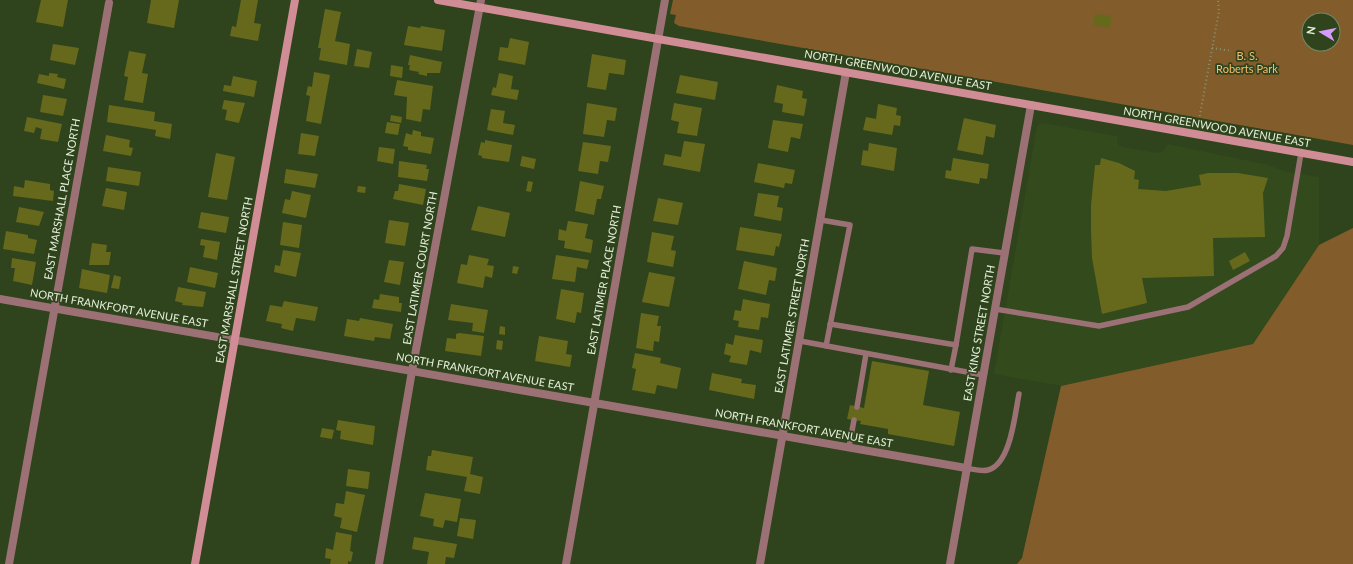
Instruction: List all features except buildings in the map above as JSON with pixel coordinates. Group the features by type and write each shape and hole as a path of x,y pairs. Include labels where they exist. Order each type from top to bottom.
{"street":[{"name":"EAST MARSHALL STREET NORTH","path":"195,564 295,0"},
{"name":"NORTH GREENWOOD AVENUE EAST","path":"438,0 480,4 658,38 1353,162"},
{"name":"EAST LATIMER PLACE NORTH","path":"566,564 665,0"},
{"name":"EAST MARSHALL PLACE NORTH","path":"9,564 108,3"},
{"name":"EAST LATIMER COURT NORTH","path":"380,564 412,370 480,4"},
{"name":"EAST LATIMER STREET NORTH","path":"760,564 846,72"},
{"name":"EAST KING STREET NORTH","path":"950,564 1031,105"},
{"name":"NORTH FRANKFORT AVENUE EAST","path":"0,299 966,468"}],"lane":[{"path":"995,309 1099,326 1188,307 1276,256 1283,248 1287,236 1301,153"},
{"path":"821,220 850,225 826,346"},
{"path":"951,370 972,249 1004,253"},
{"path":"830,324 956,345"},
{"path":"800,341 983,375"},
{"path":"857,407 866,354"},
{"path":"966,468 982,471 990,470 1001,459 1008,447 1019,394"},
{"path":"849,447 854,420"}],"path":[{"path":"1199,120 1218,11 1218,0"},
{"path":"1212,48 1232,51"}],"shaded area":[{"path":"1042,123 1117,136 1118,144 1122,147 1157,153 1162,152 1168,144 1269,165 1284,171 1319,177 1319,245 1253,344 1061,386 994,374 1037,126"}],"green space":[{"name":"B. S. Roberts Park","path":"673,0 1353,0 1353,145 679,26 674,23 676,15 670,14"},
{"path":"1353,228 1353,564 1017,564 1022,558 1061,386 1253,344 1319,245"}]}
